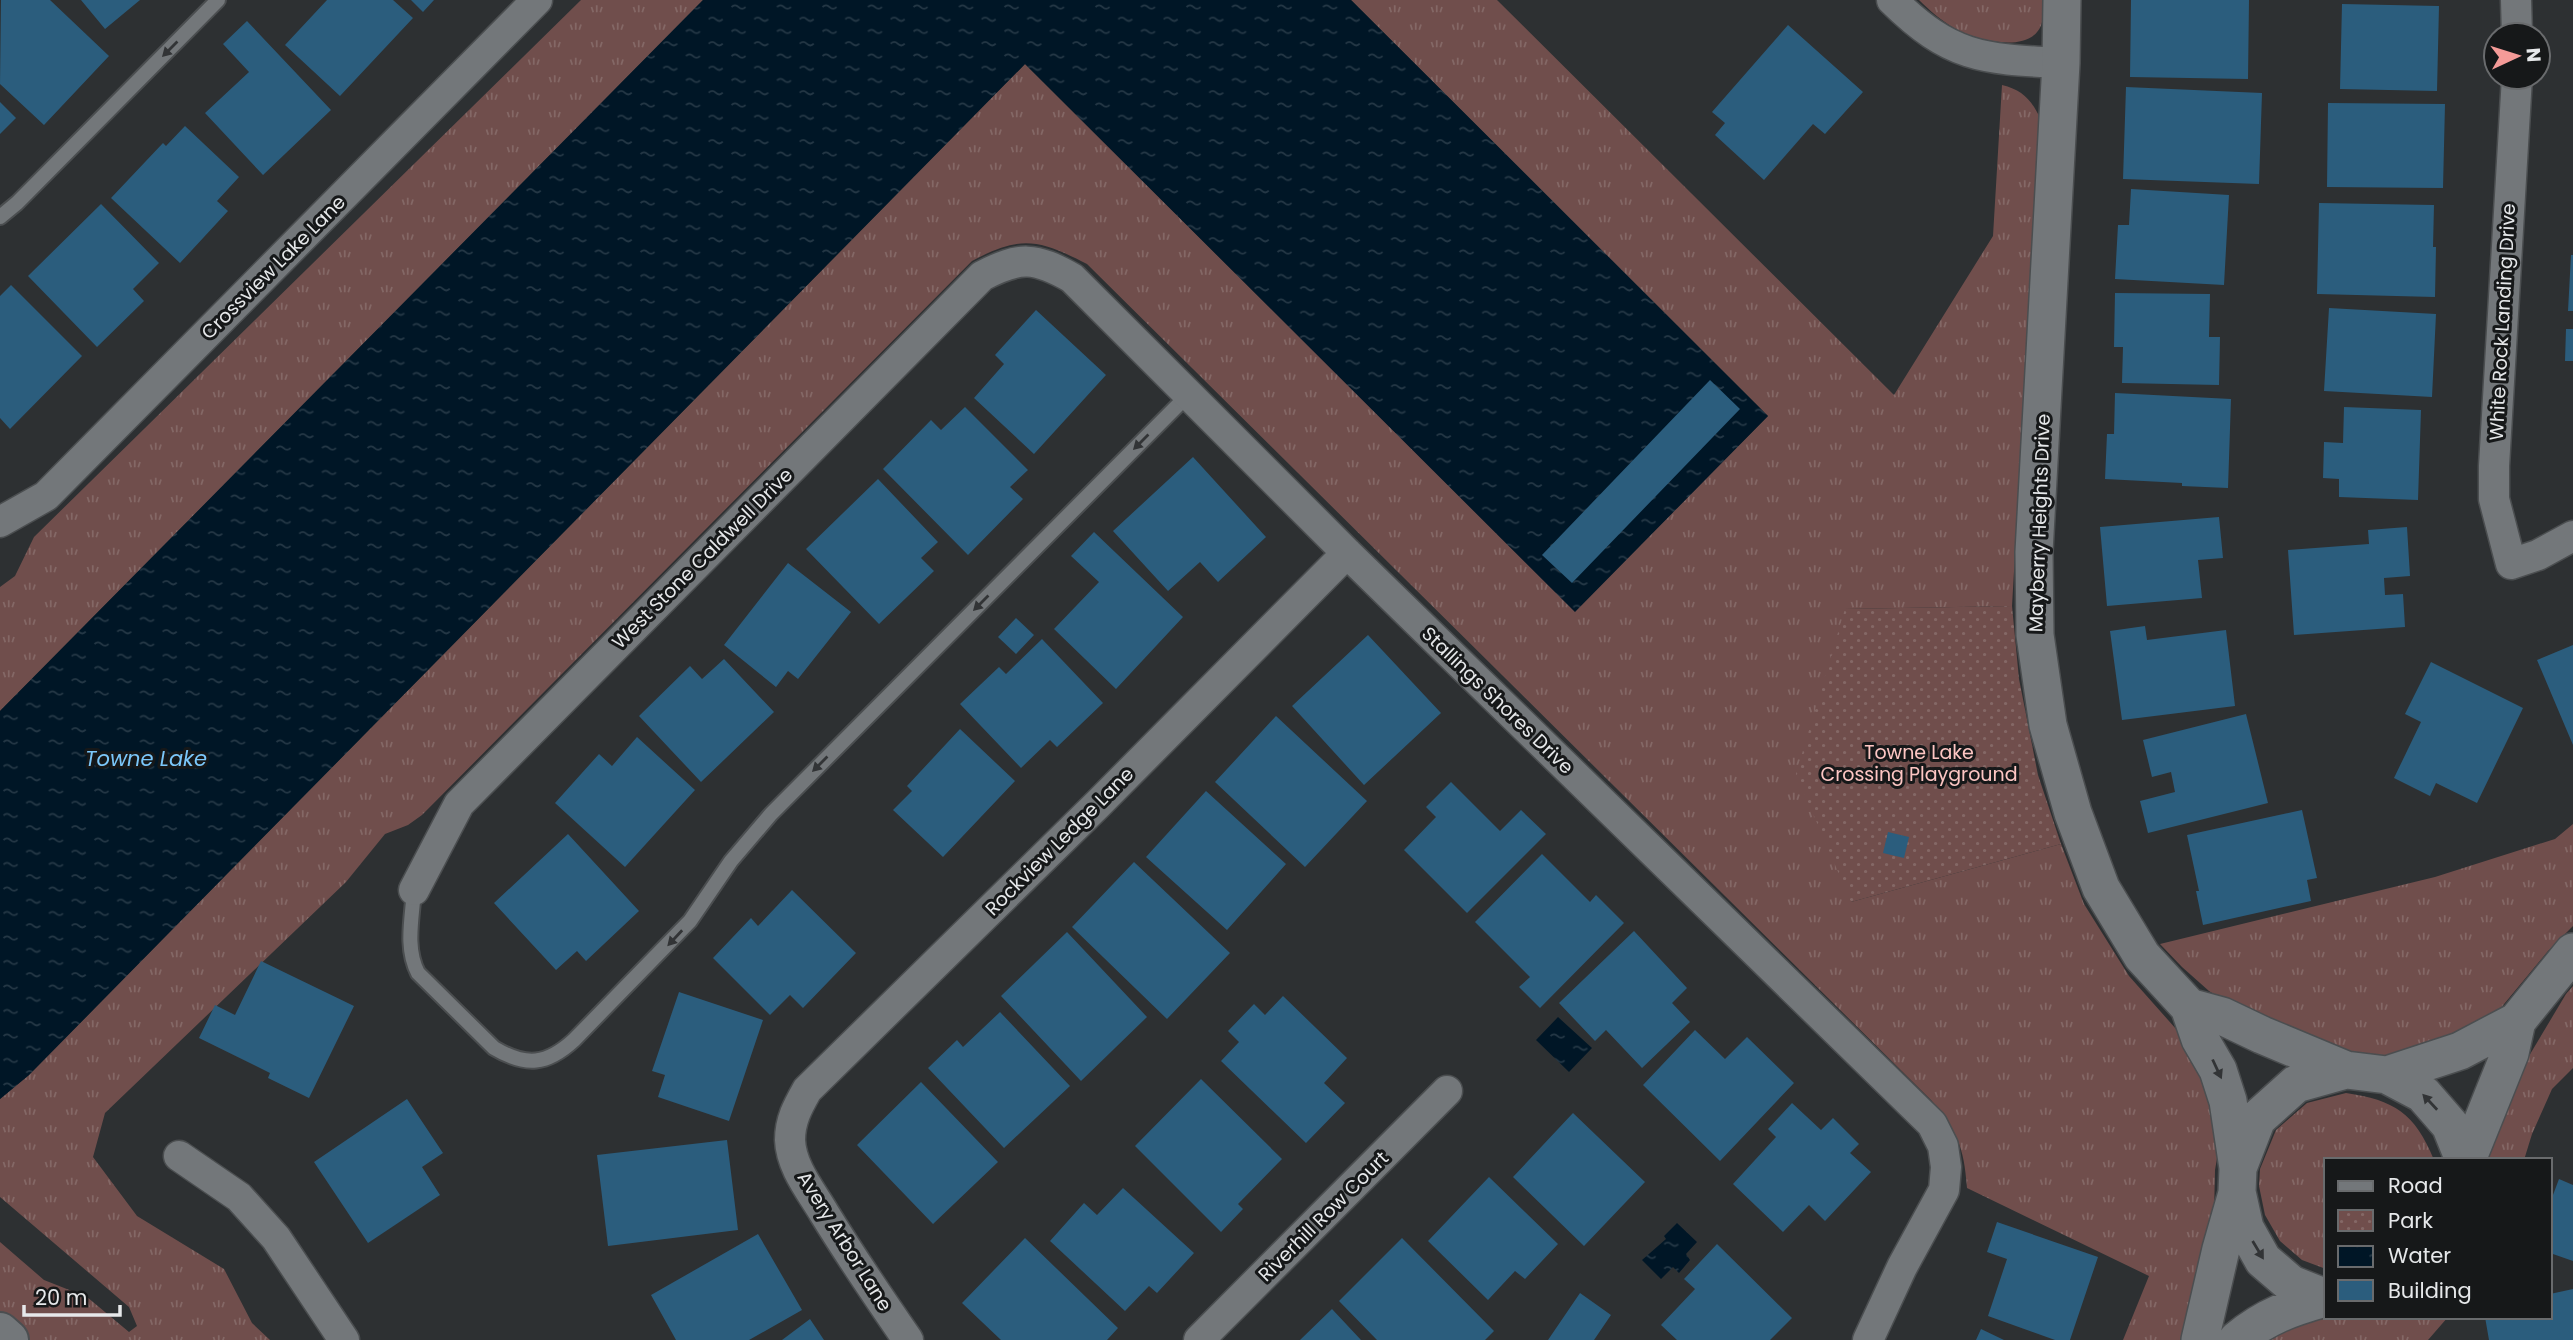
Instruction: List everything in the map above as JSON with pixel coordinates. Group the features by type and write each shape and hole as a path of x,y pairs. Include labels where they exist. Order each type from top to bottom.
{"main road":[{"path":"0,1332 9,1340"}],"street":[{"name":"Crossview Lake Lane","path":"0,522 46,496 537,0"},
{"path":"1892,0 1916,23 1951,46 1992,59 2062,63"},
{"name":"Mayberry Heights Drive","path":"2062,0 2062,63 2035,552 2035,635 2048,725 2073,813 2101,888 2141,956 2189,1007 2200,1039 2218,1070 2228,1101 2245,1228 2263,1260 2291,1284 2324,1297"},
{"path":"2516,0 2517,21"},
{"name":"White Rock Landing Drive","path":"2515,91 2494,499 2511,564 2538,555 2573,536"},
{"name":"Stallings Shores Drive","path":"1024,261 1048,264 1072,278 1347,553 1932,1124 1943,1146 1947,1167 1944,1190 1902,1267 1868,1340"},
{"name":"West Stone Caldwell Drive","path":"414,890 459,804 982,276 1004,265 1024,261"},
{"name":"Rockview Ledge Lane","path":"790,1139 794,1111 807,1090 1089,813 1347,553"},
{"path":"2387,1075 2460,1051 2517,1021 2573,952"},
{"path":"2189,1007 2222,1016 2346,1070 2387,1075 2423,1094 2451,1125 2465,1158"},
{"path":"2467,1158 2510,1053 2517,1021"},
{"path":"2200,1340 2237,1180 2257,1119 2296,1084 2346,1070"},
{"name":"Riverhill Row Court","path":"1199,1340 1447,1091"},
{"name":"Avery Arbor Lane","path":"790,1139 793,1156 803,1179 855,1263 908,1340"},
{"path":"179,1156 239,1196 276,1238 344,1340"},
{"path":"2237,1340 2263,1319 2288,1308 2324,1299"}],"lane":[{"path":"0,217 218,0"},
{"path":"414,890 409,948 418,974 494,1048 508,1057 524,1061 553,1057 575,1040 690,922 737,853 771,814 1189,393"}],"green space":[{"path":"581,0 703,0 0,711 0,587 15,576 34,537"},
{"path":"1351,0 1497,0 1894,395 1993,236 2002,85 2025,96 2033,106 2040,118 2012,606 1845,609 1851,902 2061,844 2084,904 2129,976 2192,1047 2222,1129 2215,1170 2214,1214 2189,1340 2123,1340 2149,1276 1967,1188 1958,1140 1931,1100 1087,264 1055,249 1030,243 1004,247 972,261 422,815 408,825 385,834 346,882 105,1113 93,1157 137,1216 224,1269 252,1323 270,1340 22,1340 0,1320 0,1242 44,1280 87,1297 129,1332 137,1326 129,1307 0,1197 0,1099 29,1075 1025,64 1575,611 1768,416"},
{"path":"1919,0 2043,0 2043,20 2037,33 2028,39 2016,42 1989,40 1954,28"},
{"name":"Towne Lake Crossing Playground","path":"2012,606 2019,679 2038,775 2061,844 1851,902 1796,774 1845,609"},
{"path":"2573,824 2573,926 2548,951 2490,1021 2412,1056 2377,1056 2345,1051 2240,1011 2209,991 2160,944 2435,877 2555,839"},
{"path":"2573,986 2573,1068 2552,1089 2525,1158 2487,1158 2514,1081"},
{"path":"2346,1093 2390,1105 2410,1120 2419,1131 2433,1158 2324,1158 2324,1268 2302,1260 2280,1241 2265,1215 2259,1186 2260,1169 2276,1130 2307,1103"},
{"path":"2324,1315 2324,1319 2446,1319 2428,1340 2262,1340 2285,1324"}],"water":[{"name":"Towne Lake","path":"703,0 1351,0 1768,416 1575,612 1025,64 29,1075 0,1099 0,711"},
{"path":"1558,1017 1592,1048 1569,1072 1536,1040"},
{"path":"1677,1223 1697,1242 1686,1254 1690,1260 1679,1273 1673,1267 1661,1279 1642,1260 1666,1239 1664,1236"}],"building":[{"path":"1,0 50,0 109,56 44,125 0,84"},
{"path":"81,0 140,0 105,29"},
{"path":"327,0 393,0 413,18 340,96 285,45"},
{"path":"411,0 434,0 423,12"},
{"path":"2131,0 2249,0 2248,79 2130,77"},
{"path":"2342,4 2439,6 2437,91 2340,89"},
{"path":"247,21 331,110 263,175 205,113 249,72 223,44"},
{"path":"1788,25 1863,92 1825,134 1813,124 1764,180 1715,135 1725,123 1712,112"},
{"path":"2126,87 2262,93 2259,184 2123,179"},
{"path":"0,102 16,118 0,134"},
{"path":"2328,103 2445,104 2443,188 2327,187"},
{"path":"185,126 239,177 217,201 228,211 180,263 111,198 163,143 166,146"},
{"path":"2131,189 2229,195 2224,285 2115,279 2118,225 2129,225"},
{"path":"2319,203 2434,205 2435,297 2317,294"},
{"path":"101,204 159,263 133,289 144,301 97,347 28,276"},
{"path":"2571,255 2573,311 2568,311"},
{"path":"11,285 82,356 10,429 0,418 0,296"},
{"path":"2115,293 2210,294 2209,337 2220,337 2219,385 2122,383 2123,347 2114,347"},
{"path":"2329,308 2436,314 2432,397 2324,391"},
{"path":"1036,310 1106,375 1034,454 974,398 1004,364 995,355"},
{"path":"2566,329 2573,329 2573,361 2565,361"},
{"path":"1710,380 1740,409 1572,583 1542,555"},
{"path":"2115,393 2231,399 2228,488 2105,479 2107,434 2114,434"},
{"path":"965,407 1028,470 1010,487 1023,499 968,555 883,469 931,420 941,430"},
{"path":"2344,407 2421,410 2418,500 2339,497 2339,479 2323,478 2324,442 2343,443"},
{"path":"1193,457 1266,537 1218,582 1200,562 1168,591 1113,531"},
{"path":"878,479 938,542 921,558 934,571 879,624 806,549"},
{"path":"2219,517 2223,558 2198,560 2202,598 2107,606 2100,527"},
{"path":"2407,527 2410,576 2384,578 2385,595 2403,594 2405,627 2294,635 2288,550 2369,544 2368,530"},
{"path":"1094,532 1183,617 1116,689 1054,629 1099,582 1071,556"},
{"path":"788,563 851,612 798,679 788,671 776,687 724,645"},
{"path":"1016,618 1034,635 1016,654 998,637"},
{"path":"2145,626 2147,640 2226,630 2235,706 2122,720 2110,631"},
{"path":"1368,635 1441,713 1364,785 1292,706"},
{"path":"1042,639 1103,703 1057,747 1050,740 1021,768 960,704 999,667 1006,674"},
{"path":"2573,645 2573,745 2537,660"},
{"path":"724,659 774,712 701,782 639,716 690,666 702,679"},
{"path":"2431,662 2523,708 2477,803 2436,783 2430,796 2394,778 2421,722 2405,714"},
{"path":"2246,714 2268,803 2148,833 2140,801 2175,792 2171,772 2152,777 2143,740"},
{"path":"1276,716 1367,801 1305,867 1215,782"},
{"path":"960,729 1015,781 943,857 893,810 912,791 907,786"},
{"path":"637,737 695,790 625,867 555,803 599,754 612,766"},
{"path":"1451,782 1500,831 1521,810 1546,834 1467,913 1404,850 1436,817 1426,807"},
{"path":"1206,791 1286,864 1227,930 1146,857"},
{"path":"2302,810 2317,878 2307,880 2311,901 2203,925 2187,835"},
{"path":"1888,832 1909,837 1904,858 1883,853"},
{"path":"568,834 639,911 586,961 577,951 556,970 494,903"},
{"path":"1542,854 1590,902 1596,895 1624,923 1540,1008 1519,987 1530,977 1475,922"},
{"path":"1134,862 1230,953 1167,1019 1072,927"},
{"path":"792,890 856,953 803,1008 790,995 770,1015 713,958 751,918 758,926"},
{"path":"1634,931 1687,988 1672,1003 1690,1022 1642,1068 1606,1030 1595,1041 1559,1003"},
{"path":"1067,932 1147,1017 1081,1081 1001,996"},
{"path":"261,961 354,1006 309,1098 268,1078 270,1073 199,1038 215,1005 235,1015"},
{"path":"679,992 763,1020 729,1121 658,1097 665,1075 652,1071"},
{"path":"1283,996 1347,1058 1324,1083 1345,1103 1306,1143 1221,1061 1239,1042 1228,1031 1254,1004 1265,1015"},
{"path":"1000,1012 1070,1086 1004,1148 928,1068 957,1040 963,1047"},
{"path":"1695,1030 1725,1059 1747,1037 1794,1083 1720,1161 1643,1085"},
{"path":"1201,1079 1282,1159 1238,1204 1243,1209 1221,1232 1135,1146"},
{"path":"921,1082 998,1162 933,1224 857,1145"},
{"path":"407,1099 443,1153 422,1167 440,1195 368,1243 314,1162"},
{"path":"1792,1103 1821,1130 1833,1118 1859,1144 1850,1153 1871,1172 1825,1221 1809,1205 1783,1232 1733,1184 1776,1137 1768,1129"},
{"path":"1573,1113 1645,1182 1584,1246 1513,1177"},
{"path":"727,1140 738,1230 608,1246 597,1155"},
{"path":"1489,1177 1558,1244 1525,1279 1515,1271 1488,1300 1428,1241"},
{"path":"2559,1179 2573,1185 2573,1261 2552,1254 2552,1198"},
{"path":"1123,1188 1194,1253 1157,1293 1149,1286 1125,1311 1050,1241 1084,1203 1097,1215"},
{"path":"1997,1222 2098,1257 2070,1340 2055,1340 1988,1316 2007,1259 1987,1252"},
{"path":"758,1234 802,1310 749,1340 676,1340 651,1295"},
{"path":"1025,1238 1118,1328 1107,1340 1001,1340 962,1303"},
{"path":"1402,1238 1494,1331 1485,1340 1377,1340 1339,1301"},
{"path":"1717,1244 1792,1318 1770,1340 1677,1340 1661,1325 1695,1289 1684,1279"},
{"path":"2573,1289 2573,1340 2489,1340 2485,1319 2552,1319 2552,1294"},
{"path":"1580,1293 1611,1315 1594,1340 1548,1340"},
{"path":"1332,1309 1361,1340 1300,1340"},
{"path":"810,1319 824,1340 782,1340"},
{"path":"1981,1329 2004,1340 1976,1340"}]}
